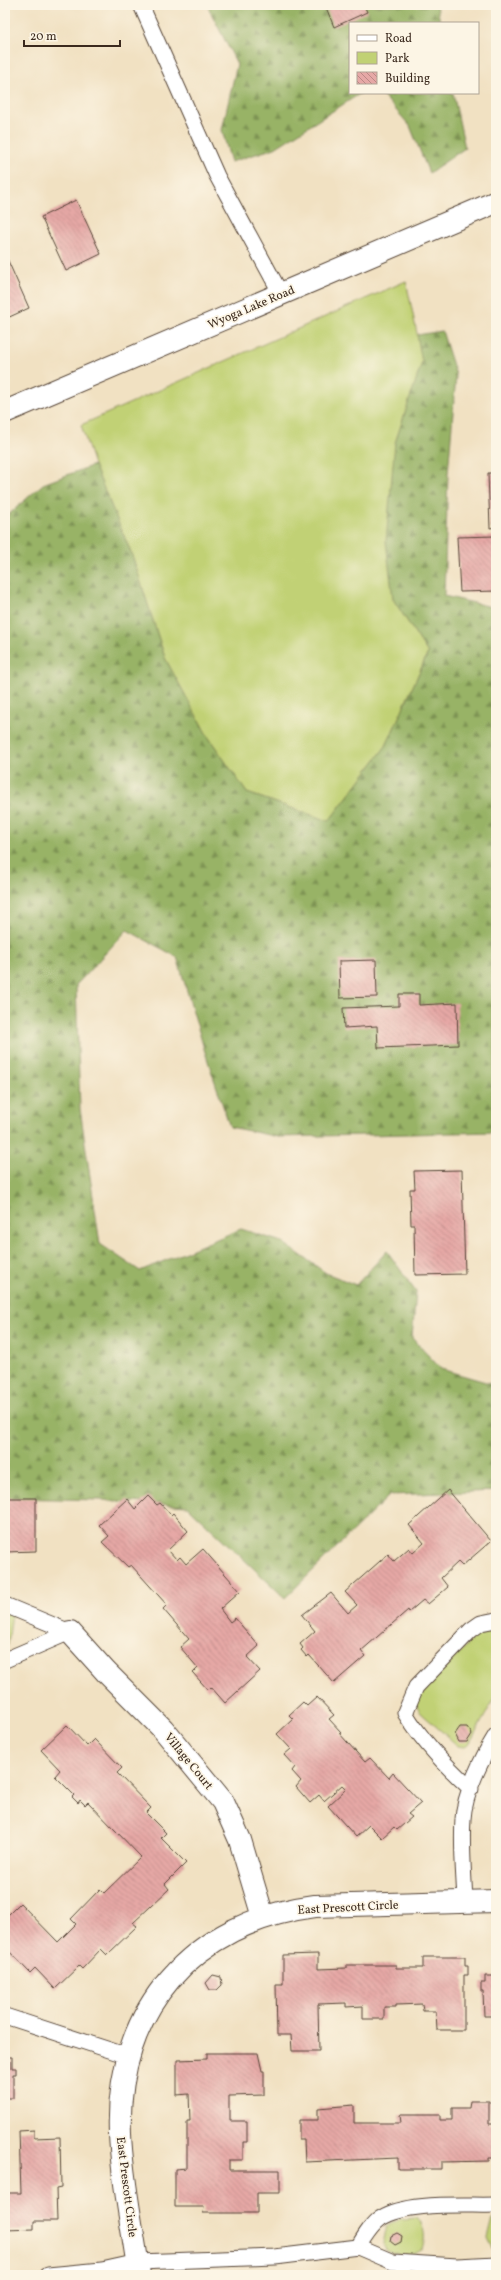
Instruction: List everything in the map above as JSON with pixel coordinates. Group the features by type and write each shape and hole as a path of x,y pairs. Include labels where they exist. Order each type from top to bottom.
{"street":[{"name":"Wyoga Lake Road","path":"5,412 496,202"},
{"name":"Village Court","path":"70,1632 106,1672 163,1729 223,1802 240,1840 263,1917"},
{"name":"East Prescott Circle","path":"139,2269 125,2186 120,2133 121,2098 128,2056 147,2011 163,1986 186,1962 200,1949 235,1928 263,1917 297,1908 315,1906 496,1901"}],"lane":[{"path":"141,5 217,176 281,294"},
{"path":"5,1605 70,1632"},
{"path":"471,1789 455,1774 412,1725 405,1714 416,1687 471,1630 481,1623 496,1620"},
{"path":"5,1660 70,1632"},
{"path":"465,1902 463,1818 471,1789 496,1734"},
{"path":"5,2016 128,2056"},
{"path":"358,2247 366,2233 380,2218 406,2208 496,2205"},
{"path":"48,2275 102,2270 139,2269 274,2257 358,2247 393,2262 457,2266 496,2264"}],"green space":[{"path":"207,5 437,5 440,22 349,22 349,94 359,94 275,148 231,162 222,130 237,64"},
{"path":"382,94 453,94 465,148 429,173 410,126"},
{"path":"406,281 423,362 395,443 393,599 428,653 386,746 329,821 247,793 207,735 165,658 132,555 94,465 81,425"},
{"path":"442,331 456,375 448,474 444,596 496,608 496,1132 278,1137 230,1127 205,1052 177,957 127,930 76,985 80,1109 100,1244 140,1271 241,1229 282,1242 326,1273 356,1285 387,1251 416,1292 412,1338 441,1369 496,1385 496,1491 390,1495 285,1598 187,1506 103,1500 5,1498 5,1324 7,1314 5,1242 5,518 43,484 94,465 132,555 165,658 207,735 247,793 329,821 386,746 428,653 393,599 386,541 395,443 422,362 417,335"},
{"path":"5,1606 12,1614 8,1644 5,1645"},
{"path":"485,1631 496,1631 496,1696 469,1744 465,1747 458,1746 421,1713 417,1707 417,1697 477,1634"},
{"path":"417,2218 422,2225 424,2232 422,2249 405,2256 386,2251 383,2239 386,2227 400,2219"},
{"path":"496,2218 496,2255 488,2238 493,2219"}],"building":[{"path":"325,5 364,5 367,12 334,27"},
{"path":"76,200 101,254 66,271 41,217"},
{"path":"5,254 29,308 5,319"},
{"path":"488,473 496,473 496,527 490,528"},
{"path":"496,536 496,591 460,592 457,537"},
{"path":"376,960 377,997 340,998 339,961"},
{"path":"399,994 419,994 419,1005 457,1003 458,1045 378,1048 377,1026 344,1028 343,1008 399,1006"},
{"path":"462,1170 465,1274 415,1275 414,1225 411,1225 410,1189 415,1189 414,1171"},
{"path":"448,1490 491,1541 462,1566 458,1562 441,1578 448,1587 428,1604 423,1600 409,1612 408,1610 361,1651 365,1656 334,1683 309,1655 307,1657 301,1650 303,1648 300,1644 315,1631 302,1615 331,1593 348,1613 357,1605 345,1592 388,1554 394,1561 409,1548 413,1553 424,1543 409,1525"},
{"path":"148,1496 157,1505 160,1503 171,1515 173,1513 188,1531 168,1550 177,1560 180,1557 186,1564 203,1549 240,1591 220,1609 230,1622 235,1618 259,1646 247,1657 260,1671 225,1703 211,1687 208,1690 193,1673 198,1668 180,1647 189,1639 163,1609 167,1605 131,1565 128,1567 102,1542 109,1536 99,1525 127,1499 135,1509"},
{"path":"5,1498 36,1498 36,1551 5,1552"},
{"path":"317,1697 334,1715 329,1719 341,1732 339,1733 365,1762 370,1758 389,1778 393,1773 421,1803 408,1814 412,1817 397,1830 394,1827 382,1838 369,1825 356,1837 328,1806 346,1789 342,1785 324,1801 319,1795 310,1803 296,1787 301,1781 292,1771 295,1767 284,1755 291,1749 277,1734 293,1719 289,1715 303,1702 307,1706"},
{"path":"67,1725 87,1746 94,1739 122,1768 117,1773 151,1808 146,1813 166,1833 161,1838 186,1863 165,1884 169,1889 133,1923 137,1926 107,1955 101,1949 82,1969 79,1966 55,1989 35,1968 30,1973 5,1947 5,1926 8,1924 5,1918 20,1903 58,1942 76,1924 71,1919 100,1889 104,1893 141,1857 88,1802 85,1805 80,1800 78,1803 72,1797 74,1795 55,1776 60,1770 41,1750"},
{"path":"460,1727 467,1727 472,1734 467,1742 459,1742 455,1734"},
{"path":"318,1954 318,1969 346,1968 346,1965 396,1965 396,1968 423,1968 423,1957 465,1957 465,1966 468,1966 468,1975 464,1975 464,2030 437,2030 436,2011 423,2011 422,2004 384,2007 384,2019 363,2019 363,2006 346,2007 346,2003 318,2004 319,2051 292,2051 291,2035 277,2035 276,1984 283,1984 283,1955"},
{"path":"213,1975 221,1977 222,1985 217,1990 210,1990 206,1983"},
{"path":"485,1976 496,1976 496,2016 484,2016 483,1991 481,1991 481,1983 485,1983"},
{"path":"207,2053 258,2053 262,2071 264,2071 264,2095 229,2096 229,2121 247,2121 247,2142 243,2142 243,2160 229,2160 229,2170 280,2170 280,2193 257,2193 257,2213 203,2213 204,2207 175,2207 175,2169 187,2168 187,2121 190,2121 189,2094 177,2095 177,2060 207,2059"},
{"path":"5,2057 12,2057 12,2068 16,2068 16,2074 13,2074 13,2098 5,2098"},
{"path":"470,2101 489,2101 489,2124 496,2124 496,2158 489,2158 489,2161 441,2162 441,2169 398,2169 398,2158 305,2162 304,2140 299,2140 299,2120 318,2120 318,2108 354,2105 354,2123 401,2123 400,2115 440,2115 440,2120 452,2120 452,2108 469,2108"},
{"path":"34,2130 34,2138 60,2137 61,2187 56,2188 57,2221 34,2221 34,2229 5,2230 5,2193 21,2193 19,2131"},
{"path":"397,2233 402,2236 401,2242 395,2245 390,2241 391,2236"}]}
